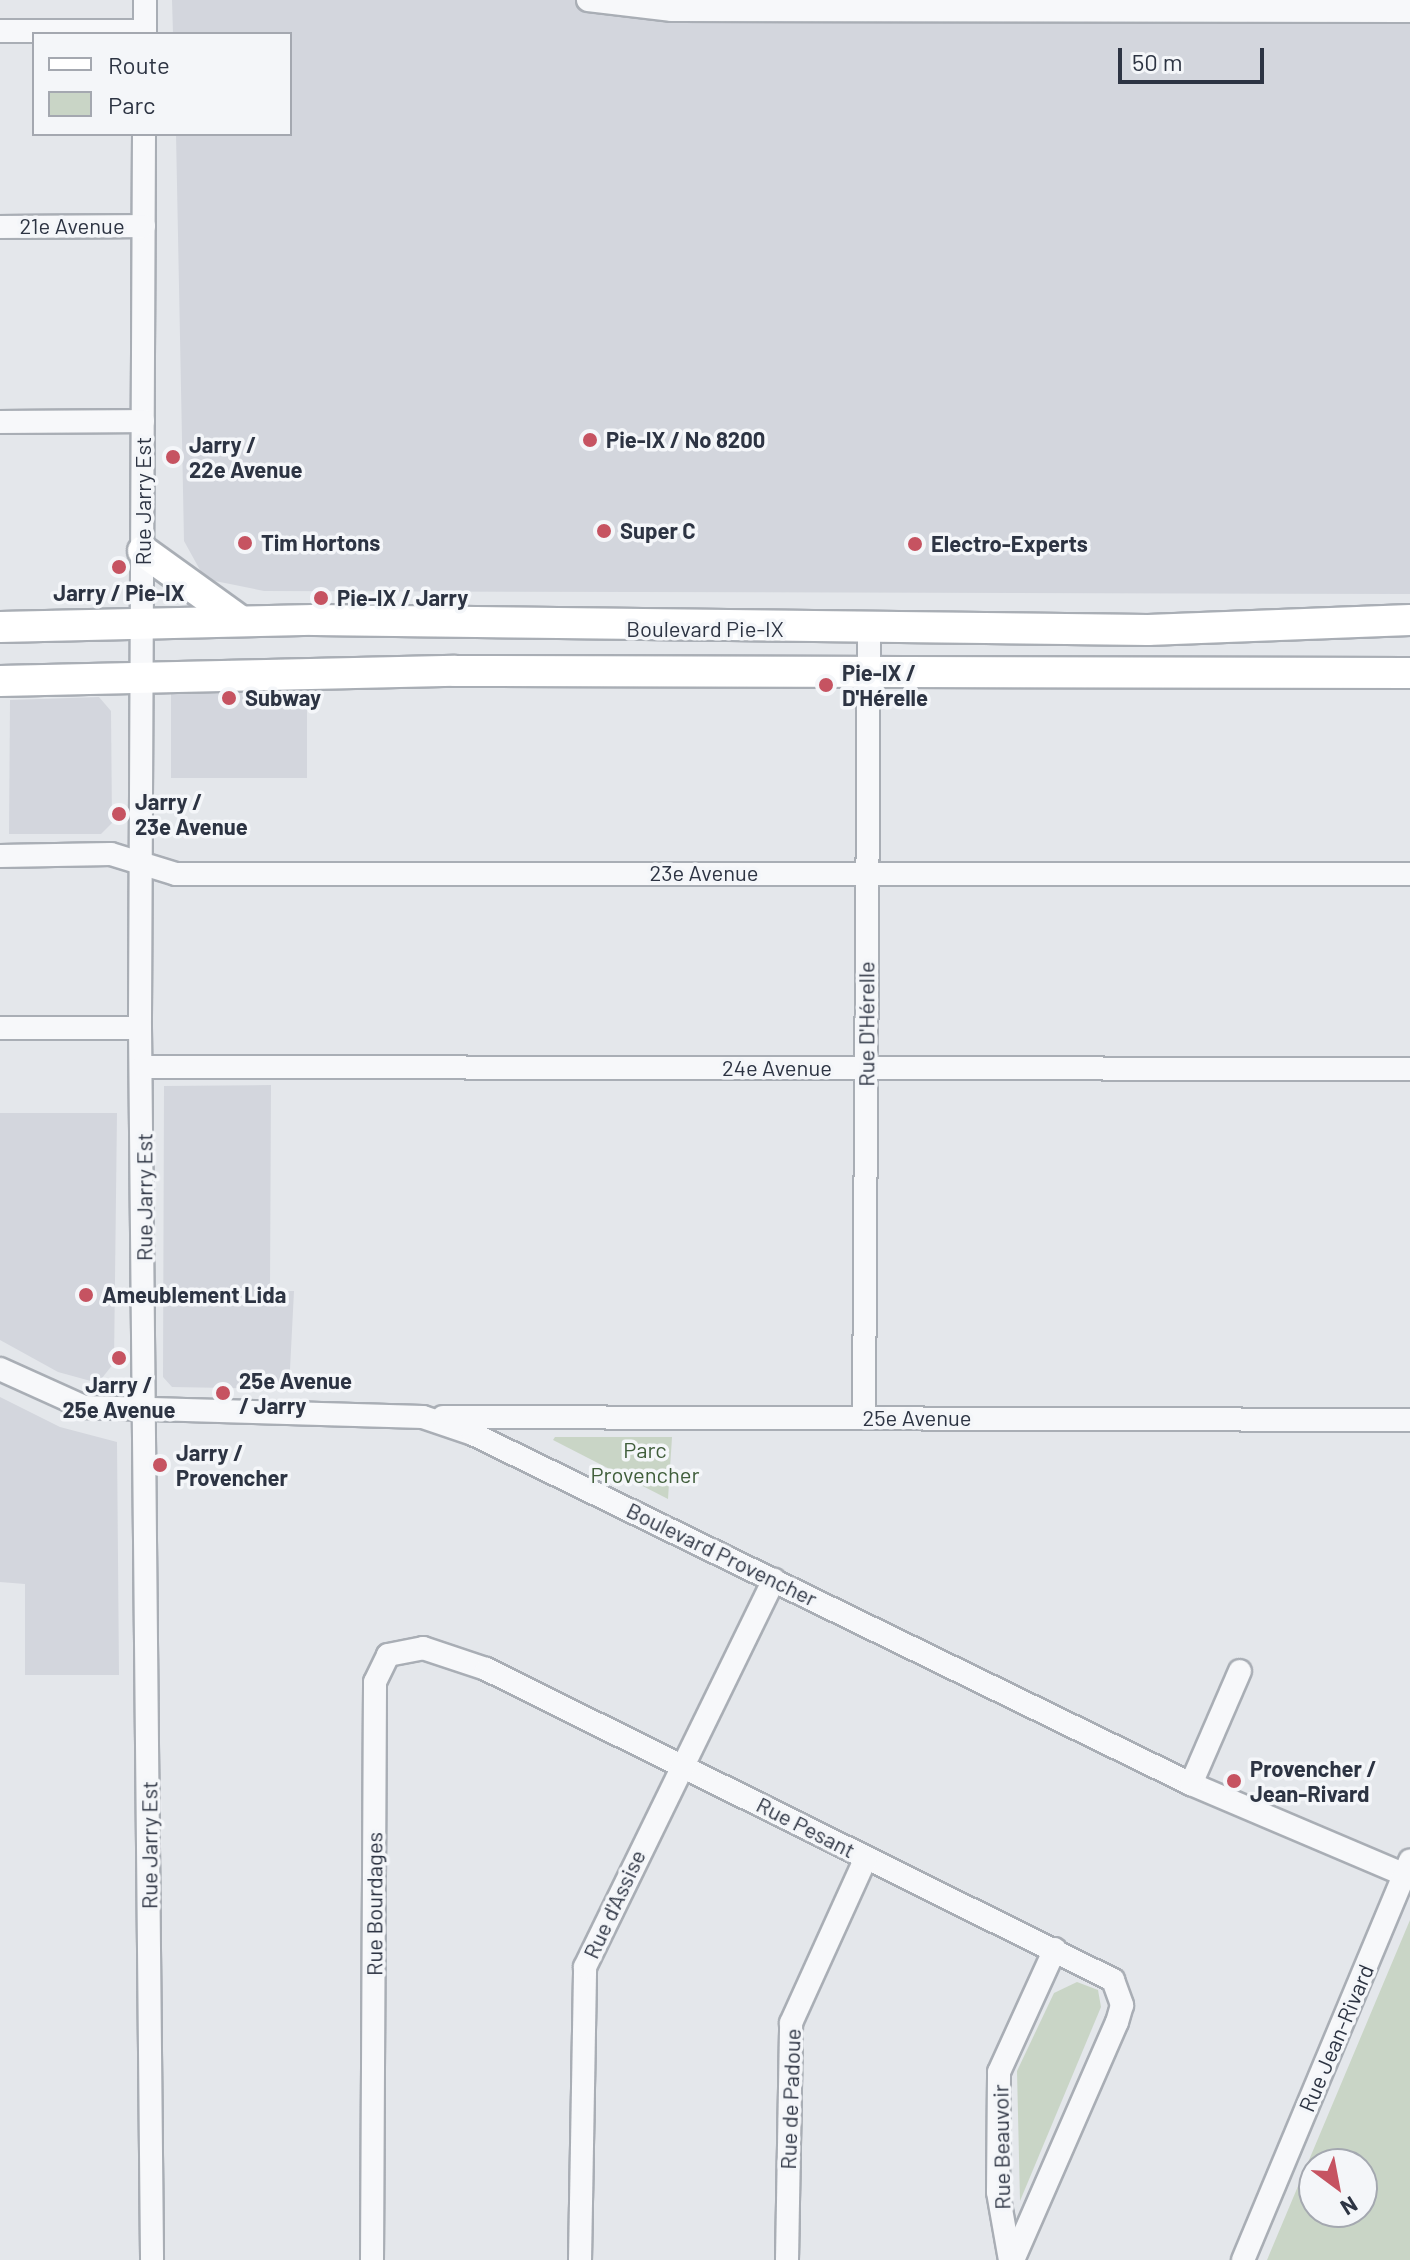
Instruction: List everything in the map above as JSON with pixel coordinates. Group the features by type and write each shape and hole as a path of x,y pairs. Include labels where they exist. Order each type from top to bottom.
{"main road":[{"path":"143,551 239,620"},
{"name":"Boulevard Pie-IX","path":"0,627 239,620 869,630 1410,620"},
{"name":"Boulevard Pie-IX","path":"0,681 141,673 1410,673"}],"street":[{"path":"145,0 145,32"},
{"path":"588,0 672,10 1410,11"},
{"path":"0,31 72,32"},
{"name":"Rue Jarry Est","path":"144,136 140,1028 143,1067 152,2260"},
{"name":"21e Avenue","path":"0,227 144,226"},
{"path":"0,422 143,421"},
{"name":"Rue D'Hérelle","path":"864,1418 869,630"},
{"name":"23e Avenue","path":"0,856 111,854 176,874 1410,874"},
{"path":"0,1028 140,1028"},
{"name":"24e Avenue","path":"143,1067 1410,1069"},
{"name":"Boulevard Provencher","path":"0,1369 68,1403 146,1412 423,1417 520,1455 1191,1784 1408,1870"},
{"name":"25e Avenue","path":"423,1417 1410,1420"},
{"name":"Rue d'Assise","path":"580,2260 585,1967 680,1764 774,1580"},
{"name":"Rue Bourdages","path":"372,2260 375,1682 383,1662 404,1649 437,1650 486,1669"},
{"name":"Rue Pesant","path":"486,1669 1055,1949 1113,1980 1120,1991"},
{"path":"1191,1784 1240,1671"},
{"name":"Rue de Padoue","path":"787,2260 791,2023 866,1858"},
{"name":"Rue Jean-Rivard","path":"1243,2260 1408,1870"},
{"name":"Rue Beauvoir","path":"1012,2260 998,2192 999,2072 1055,1949"},
{"name":"Rue Beauvoir","path":"1012,2260 1117,2022 1120,1991"}],"shaded area":[{"path":"172,0 1410,0 1410,594 264,591 205,579 184,541 176,136 292,136 292,32 173,32"},
{"path":"171,691 307,691 307,778 171,778"},
{"path":"99,697 111,711 112,823 101,834 9,834 10,700"},
{"path":"271,1085 270,1291 294,1291 289,1389 172,1387 163,1377 164,1086"},
{"path":"0,1113 117,1113 114,1363 98,1383 58,1372 0,1340"},
{"path":"0,1397 60,1427 117,1442 119,1675 25,1675 25,1584 0,1582"}],"green space":[{"name":"Parc Provencher","path":"555,1437 672,1437 668,1499 553,1440"},
{"path":"1410,1920 1410,2260 1267,2260 1298,2186 1298,2228 1378,2228 1378,2148 1314,2148"},
{"path":"1077,1982 1098,1990 1101,2007 1020,2201 1017,2071 1054,1993"}],"place":[{"name":"Pie-IX / No 8200","path":"590,440"},
{"name":"Jarry / 22e Avenue","path":"173,457"},
{"name":"Super C","path":"604,531"},
{"name":"Tim Hortons","path":"245,543"},
{"name":"Electro-Experts","path":"915,544"},
{"name":"Jarry / Pie-IX","path":"119,567"},
{"name":"Pie-IX / Jarry","path":"321,598"},
{"name":"Pie-IX / D'Hérelle","path":"826,685"},
{"name":"Subway","path":"229,698"},
{"name":"Jarry / 23e Avenue","path":"119,814"},
{"name":"Ameublement Lida","path":"86,1295"},
{"name":"Jarry / 25e Avenue","path":"119,1358"},
{"name":"25e Avenue / Jarry","path":"223,1393"},
{"name":"Jarry / Provencher","path":"160,1465"},
{"name":"Provencher / Jean-Rivard","path":"1234,1781"}]}
